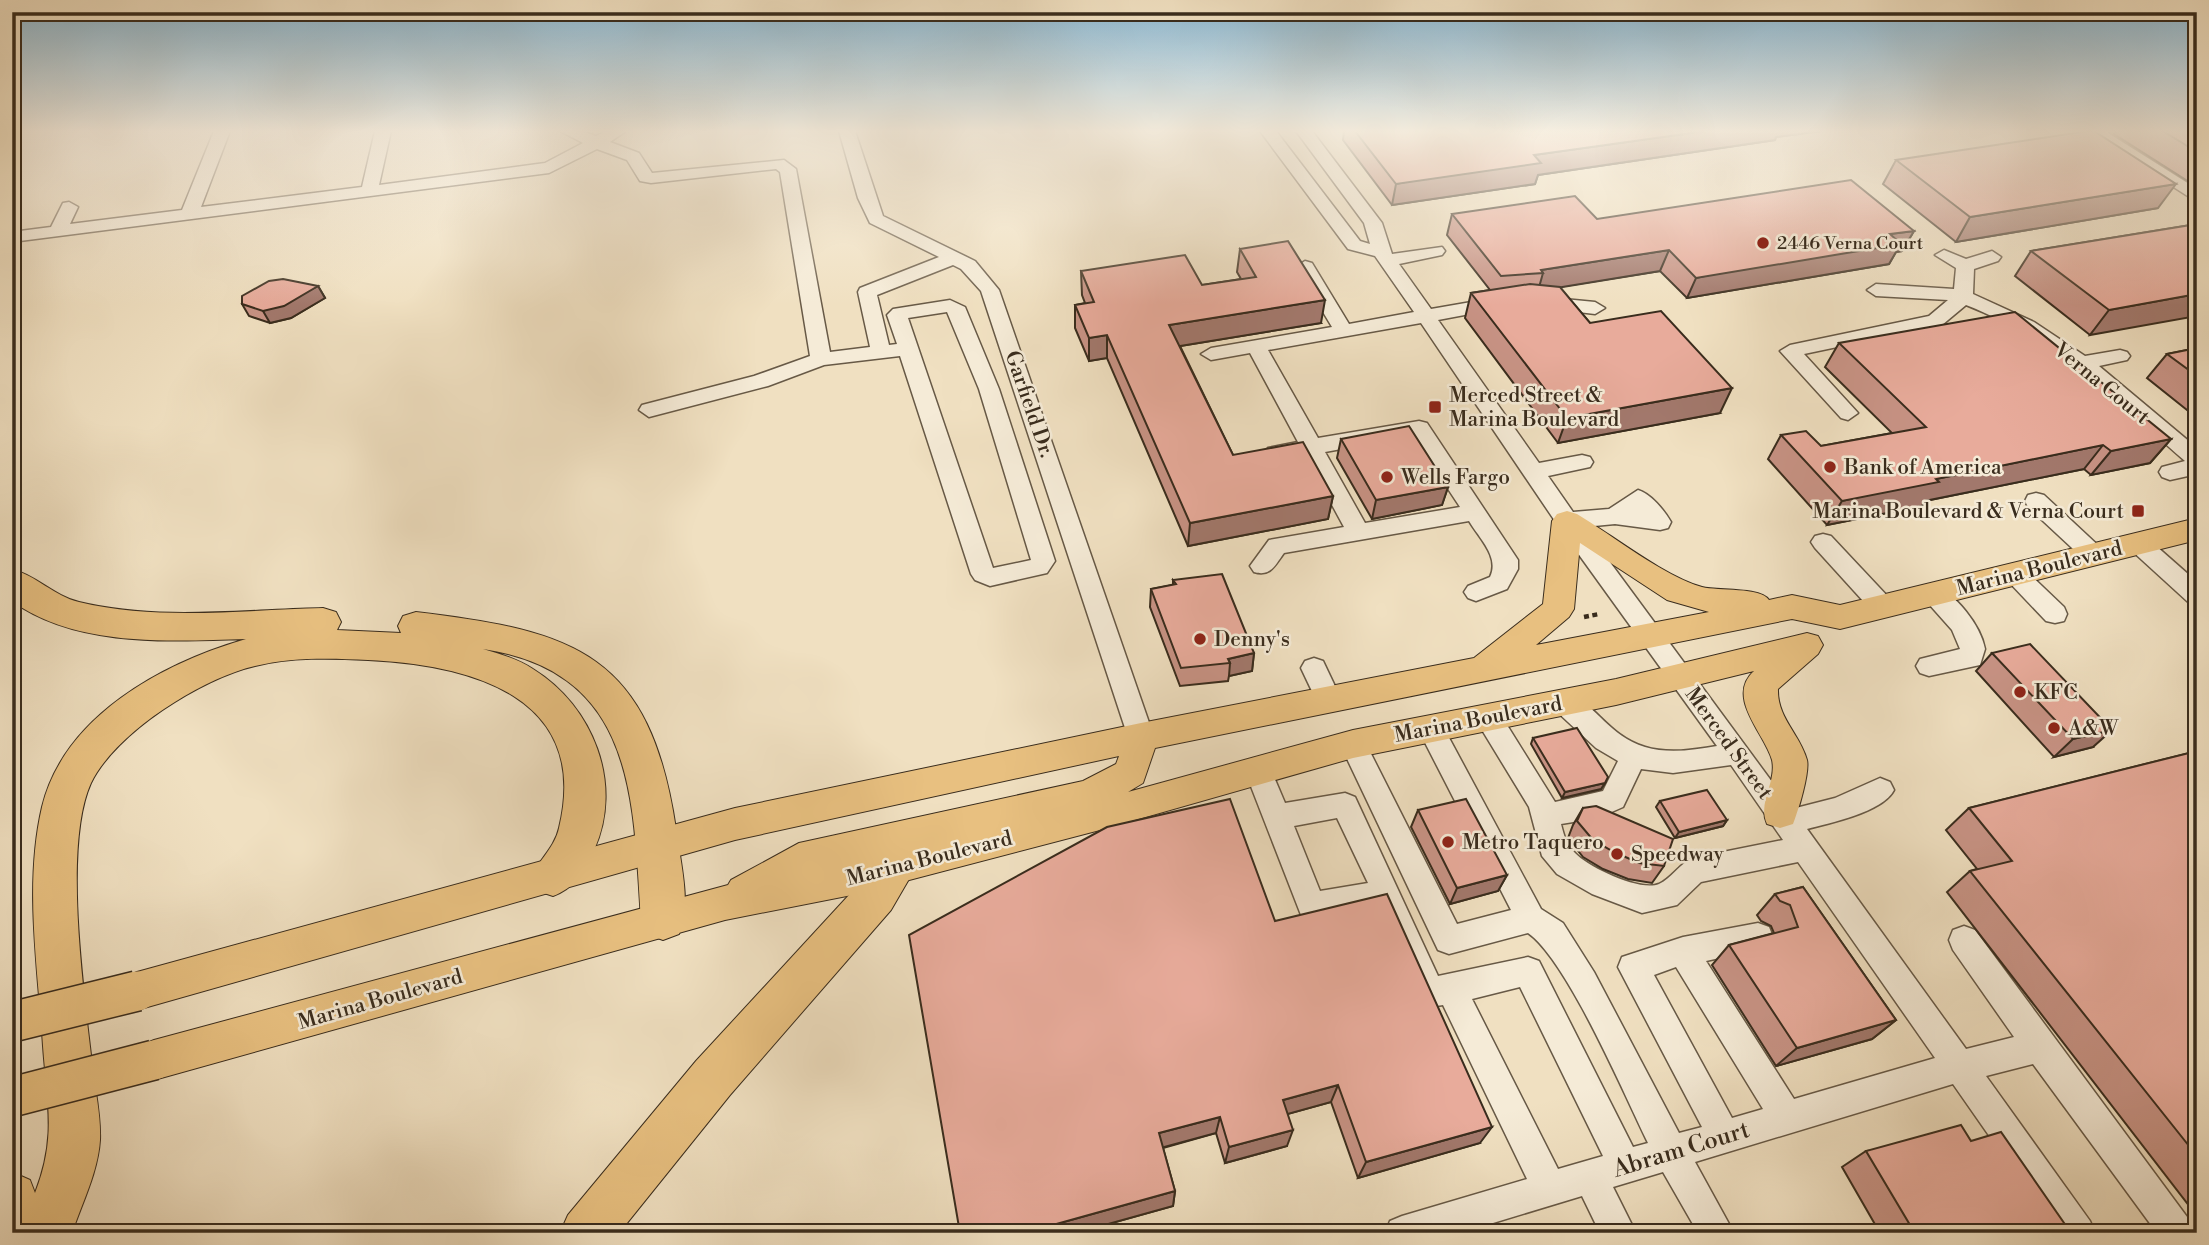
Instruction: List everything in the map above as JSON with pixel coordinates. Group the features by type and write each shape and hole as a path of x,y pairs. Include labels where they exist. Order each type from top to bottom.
{"highway":[{"path":"12,582 52,608 106,620 194,623 357,621 500,638 560,656 610,695 626,723 645,775 657,845 663,920"},
{"path":"46,1233 75,1144 60,958 57,844 62,807 73,778 91,752 141,706 189,676 264,649 377,646 451,656 501,670 536,692 552,708 577,747 586,773 583,819 573,855 554,877"},
{"path":"586,1233 713,1078 876,896 895,867"},
{"path":"12,1198 17,1233"}],"main road":[{"path":"1477,671 1538,627 1558,608 1567,521 1678,592 1713,601 1792,607"},
{"name":"Marina Boulevard","path":"12,1022 137,991 554,877 735,824 1141,737 1792,607 1840,617 2197,529"},
{"name":"Marina Boulevard","path":"12,1097 663,920 895,867 1353,744 1563,702 1807,645 1840,617"},
{"path":"1783,818 1790,761 1769,723 1760,690 1762,683 1807,645"},
{"path":"725,904 799,859 1090,795 1131,774 1141,737"}],"street":[{"path":"188,215 198,189"},
{"path":"12,237 391,189"},
{"path":"792,189 821,359"},
{"name":"Garfield Dr.","path":"865,189 870,209 876,219 954,258 981,276 990,290 1141,737"},
{"path":"1311,189 1353,245 1385,256 1436,251"},
{"name":"Merced Street","path":"1347,189 1375,227 1385,256 1567,521 1805,848 2078,1233"},
{"path":"57,232 69,207"},
{"path":"1375,227 1396,224"},
{"path":"1944,255 1965,266 1992,257"},
{"path":"881,352 867,292 954,258"},
{"path":"1848,413 1790,351 1935,321 1963,297 1965,266"},
{"path":"1305,267 1344,331"},
{"name":"Verna Court","path":"1876,290 1963,297 2024,323 2079,364 2195,459"},
{"path":"1211,354 1522,300 1595,308"},
{"path":"950,306 958,311 994,402 1043,561 1039,567 990,578 983,574 908,349 897,315 950,306"},
{"path":"1256,346 1358,531"},
{"path":"649,410 761,381 821,359 908,349"},
{"path":"2079,364 2120,356"},
{"path":"1261,455 1419,428 1506,560 1503,576 1491,588 1476,592"},
{"path":"2170,472 2195,459"},
{"path":"1534,472 1582,463"},
{"path":"2036,501 2094,555"},
{"path":"1262,566 1277,546 1358,531 1377,532 1476,512"},
{"path":"1567,521 1615,516"},
{"path":"1823,542 1847,564 1883,607"},
{"path":"2139,544 2197,596"},
{"path":"2015,574 2055,614"},
{"path":"1929,666 1971,658 1973,652 1970,636 1932,594"},
{"path":"1314,668 1329,701"},
{"path":"1563,702 1612,744 1653,762 1670,764 1737,754"},
{"path":"1488,717 1546,816 1552,847 1567,865 1602,885 1642,900 1667,896 1693,871 1805,848"},
{"path":"1431,729 1531,919 1552,933 1583,982 1671,1153 1717,1233"},
{"path":"1353,744 1449,940 1531,919"},
{"path":"1546,816 1598,806 1613,799 1634,754"},
{"path":"1258,771 1311,906 1387,893"},
{"path":"1783,818 1840,809 1880,790"},
{"path":"1276,817 1345,805 1430,992 1528,971 1625,1166"},
{"path":"1725,1137 1633,967 1683,951 1758,937"},
{"path":"1964,940 2178,1233"},
{"path":"1683,951 1787,1118"},
{"path":"1451,989 1550,1189"},
{"name":"Abram Court","path":"1402,1233 1960,1066 2040,1047"},
{"path":"1590,1177 1619,1233"}],"path":[{"path":"1577,613 1584,617 1599,614"}],"building":[{"path":"1792,189 1862,189 1914,231 1890,234 1901,244 1696,278 1669,250 1541,270 1543,273 1501,276 1452,214 1575,196 1597,219"},
{"path":"1934,189 2144,189 1970,217"},
{"path":"2197,224 2197,294 2109,310 2031,251"},
{"path":"1288,241 1325,300 1169,325 1233,455 1303,442 1333,496 1190,523 1107,335 1089,338 1075,305 1094,302 1081,271 1185,255 1202,285 1256,277 1240,249"},
{"path":"283,279 318,286 284,306 263,311 242,304 242,296 269,281"},
{"path":"1530,284 1560,287 1590,323 1661,311 1732,388 1567,418 1471,293"},
{"path":"2015,312 2171,439 2111,451 2103,445 1842,501 1781,435 1806,431 1821,446 1926,427 1839,343"},
{"path":"2197,348 2197,376 2167,354"},
{"path":"1409,426 1448,487 1376,500 1341,439"},
{"name":"Denny's","path":"1222,574 1254,653 1228,659 1230,663 1181,668 1151,589 1176,584 1173,580"},
{"path":"2030,644 2112,730 2073,739 1992,653"},
{"path":"1577,728 1608,777 1605,783 1565,792 1533,738"},
{"path":"2197,751 2197,1156 1970,871 2012,861 1969,808"},
{"path":"1707,790 1727,820 1679,832 1660,801"},
{"path":"1230,799 1275,921 1387,894 1492,1127 1366,1162 1338,1085 1283,1100 1293,1130 1229,1147 1220,1117 1159,1133 1175,1191 1024,1233 960,1233 909,935 1107,827"},
{"path":"1466,799 1507,875 1457,888 1418,810"},
{"path":"1596,806 1673,839 1664,866 1639,863 1593,840 1577,821 1583,808"},
{"path":"1803,887 1896,1020 1797,1048 1729,945 1798,927 1790,905 1780,901 1775,894"},
{"path":"1961,1125 1971,1141 2001,1132 2071,1233 1881,1233 1910,1225 1866,1151"}],"place":[{"name":"2446 Verna Court","path":"1763,243"},
{"name":"Merced Street & Marina Boulevard","path":"1435,407"},
{"name":"Bank of America","path":"1830,467"},
{"name":"Wells Fargo","path":"1387,477"},
{"name":"Marina Boulevard & Verna Court","path":"2138,511"},
{"name":"Denny's","path":"1200,639"},
{"name":"KFC","path":"2020,692"},
{"name":"A&W","path":"2054,728"},
{"name":"Metro Taquero","path":"1448,842"},
{"name":"Speedway","path":"1617,854"}]}
